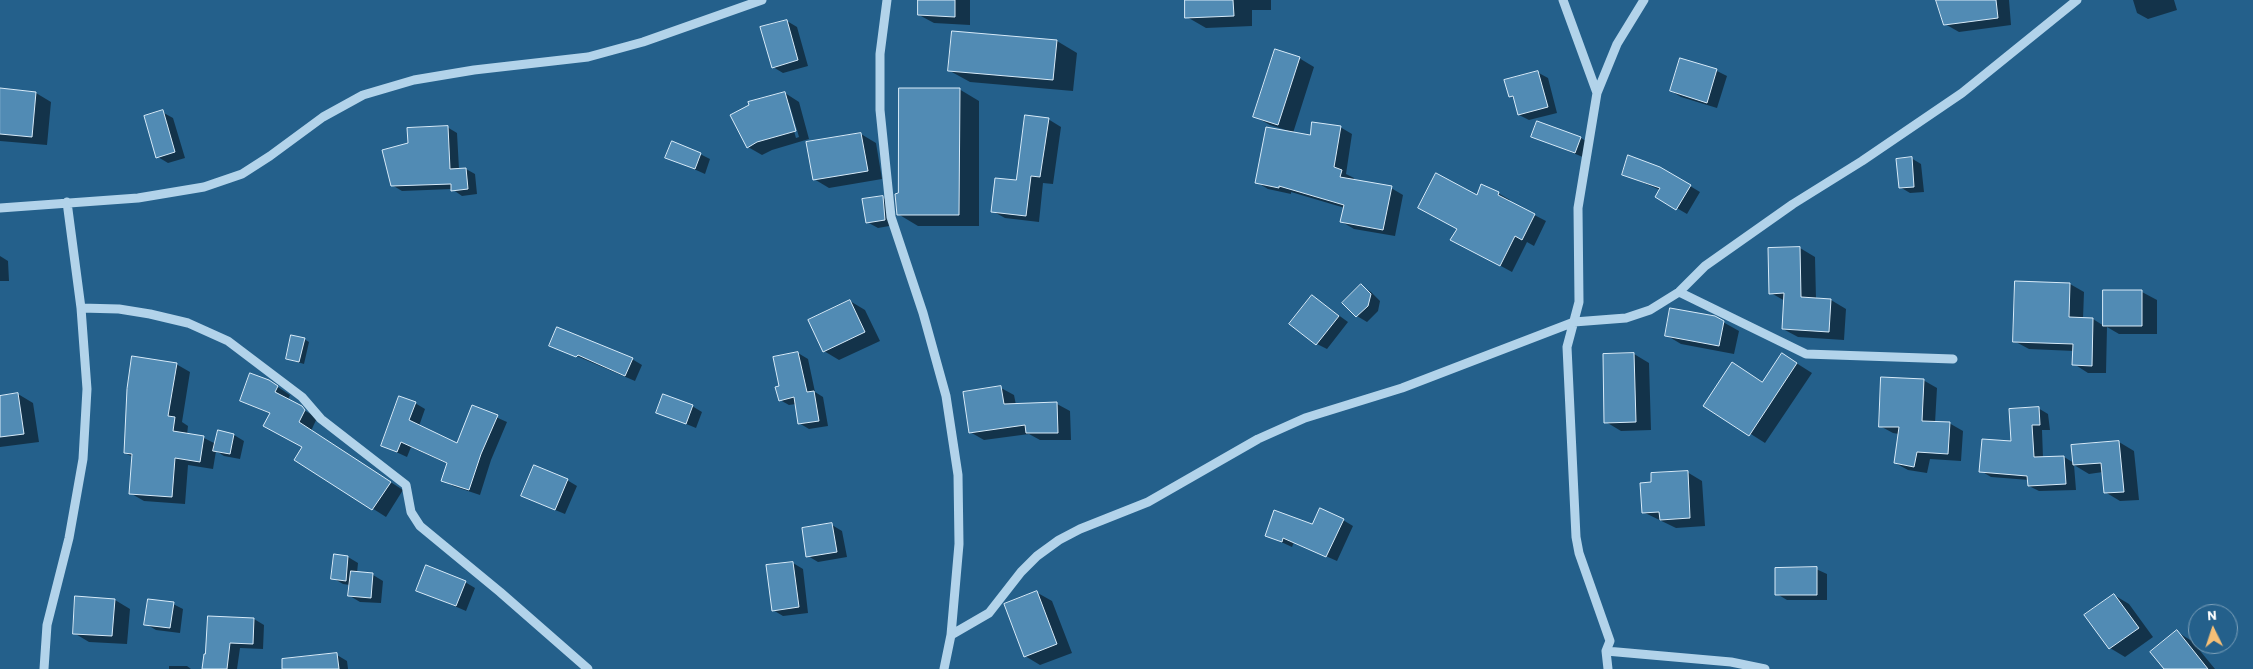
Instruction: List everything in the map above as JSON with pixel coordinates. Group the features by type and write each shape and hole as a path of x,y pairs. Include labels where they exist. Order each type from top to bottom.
{"street":[{"path":"0,208 138,198 204,187 242,174 323,117 363,95 414,80 474,70 588,57 643,42 762,0"},
{"path":"887,0 880,54 880,110 890,217 923,313 946,396 958,475 959,544 952,635 944,669"},
{"path":"1563,0 1597,93"},
{"path":"1608,669 1606,651 1610,641 1579,553 1576,537 1567,347 1579,302 1578,208 1597,93 1616,44 1644,0"},
{"path":"952,635 989,613 1021,572 1037,556 1059,540 1080,529 1148,502 1258,439 1305,418 1402,388 1574,322 1626,318 1650,310 1679,292 1705,266 1793,204 1862,162 1962,93 2077,0"},
{"path":"44,669 47,625 69,538 83,459 86,389 81,308 67,202"},
{"path":"1679,292 1806,354 1953,359"},
{"path":"81,308 119,309 150,314 188,323 228,342 302,397 321,419 406,485 411,512 420,526 500,592 588,669"},
{"path":"1606,651 1731,662 1765,669"}],"building":[{"path":"918,0 955,0 955,17 918,15"},
{"path":"1185,0 1233,0 1234,16 1185,18"},
{"path":"1936,0 1996,0 1998,18 1944,25"},
{"path":"787,20 798,60 772,68 760,27"},
{"path":"952,31 1057,40 1053,80 948,71"},
{"path":"1275,49 1300,57 1278,125 1253,117"},
{"path":"1680,58 1717,69 1707,103 1670,91"},
{"path":"1538,71 1548,107 1518,115 1513,96 1509,97 1504,80"},
{"path":"0,88 36,92 32,137 0,134"},
{"path":"899,88 960,88 959,215 897,215 895,194 898,193"},
{"path":"785,92 796,131 757,142 747,148 730,115 749,105 748,102"},
{"path":"163,110 175,152 156,158 144,116"},
{"path":"1025,115 1049,118 1040,177 1031,176 1026,216 991,212 995,178 1016,180"},
{"path":"1537,121 1581,137 1575,153 1531,137"},
{"path":"1312,122 1341,126 1334,167 1342,170 1340,177 1392,186 1383,230 1340,222 1344,205 1279,186 1279,188 1255,183 1266,127 1310,135"},
{"path":"448,126 450,169 466,168 468,189 451,191 451,184 391,186 382,150 408,143 407,128"},
{"path":"861,133 868,171 813,180 806,142"},
{"path":"672,141 701,153 695,169 665,158"},
{"path":"1628,155 1660,167 1691,185 1676,210 1655,197 1660,188 1622,175"},
{"path":"1912,157 1914,187 1899,188 1896,159"},
{"path":"1436,173 1477,195 1481,184 1499,192 1498,195 1535,214 1522,240 1515,236 1500,266 1450,240 1457,229 1418,208"},
{"path":"883,196 885,220 866,223 862,199"},
{"path":"1800,247 1801,297 1831,299 1829,332 1782,329 1784,293 1769,294 1768,248"},
{"path":"2015,281 2070,283 2069,317 2093,318 2092,366 2072,365 2073,344 2013,342"},
{"path":"1361,284 1371,294 1368,306 1356,317 1342,303"},
{"path":"2103,290 2142,290 2142,326 2103,326"},
{"path":"1312,295 1339,316 1316,345 1289,324"},
{"path":"850,300 865,332 823,352 808,320"},
{"path":"1670,308 1715,316 1724,321 1719,346 1665,336"},
{"path":"557,327 633,358 625,376 578,355 576,357 549,346"},
{"path":"291,335 305,338 299,362 286,359"},
{"path":"798,352 807,392 814,391 819,421 798,424 794,397 779,401 775,387 779,386 773,357"},
{"path":"1634,353 1636,422 1604,423 1603,354"},
{"path":"1782,353 1797,363 1749,436 1703,406 1732,362 1762,382"},
{"path":"132,356 177,363 168,416 175,417 173,431 204,436 200,462 175,458 172,497 129,494 132,454 124,453 127,389"},
{"path":"250,373 269,380 278,386 275,392 302,406 305,410 299,422 391,482 372,510 294,460 302,447 263,426 270,413 240,401"},
{"path":"1881,377 1924,379 1922,421 1950,422 1948,454 1917,452 1914,467 1894,463 1899,427 1879,427"},
{"path":"1001,386 1004,404 1057,402 1058,433 1026,433 1025,425 969,433 963,392"},
{"path":"18,393 24,434 0,437 0,396"},
{"path":"663,394 693,405 686,424 656,413"},
{"path":"399,396 416,402 409,420 457,443 472,405 498,415 481,454 469,490 441,481 447,463 401,442 397,452 381,446"},
{"path":"2039,407 2040,425 2032,425 2034,457 2064,456 2066,484 2028,486 2027,476 1979,472 1982,439 2011,441 2009,409"},
{"path":"218,430 234,434 230,454 213,451"},
{"path":"2119,441 2124,492 2104,493 2101,463 2073,465 2071,445"},
{"path":"534,465 568,479 555,510 521,496"},
{"path":"1688,471 1690,518 1660,520 1659,512 1642,513 1640,483 1651,482 1651,473"},
{"path":"1320,508 1344,519 1326,557 1283,538 1282,542 1265,536 1274,510 1312,524"},
{"path":"832,523 837,552 806,557 802,528"},
{"path":"334,554 348,556 346,581 331,579"},
{"path":"793,562 799,607 772,611 766,565"},
{"path":"426,565 466,581 456,606 416,591"},
{"path":"1817,567 1817,595 1775,595 1775,568"},
{"path":"351,571 373,573 371,598 348,596"},
{"path":"1037,591 1057,644 1024,657 1004,604"},
{"path":"2114,594 2139,628 2109,649 2084,615"},
{"path":"75,596 115,599 112,636 73,634"},
{"path":"148,599 174,602 170,628 144,625"},
{"path":"208,616 254,618 253,644 230,643 227,669 202,669"},
{"path":"2177,630 2188,644 2188,654 2196,654 2208,669 2164,669 2150,652"},
{"path":"337,653 339,669 282,669 282,659"}]}
